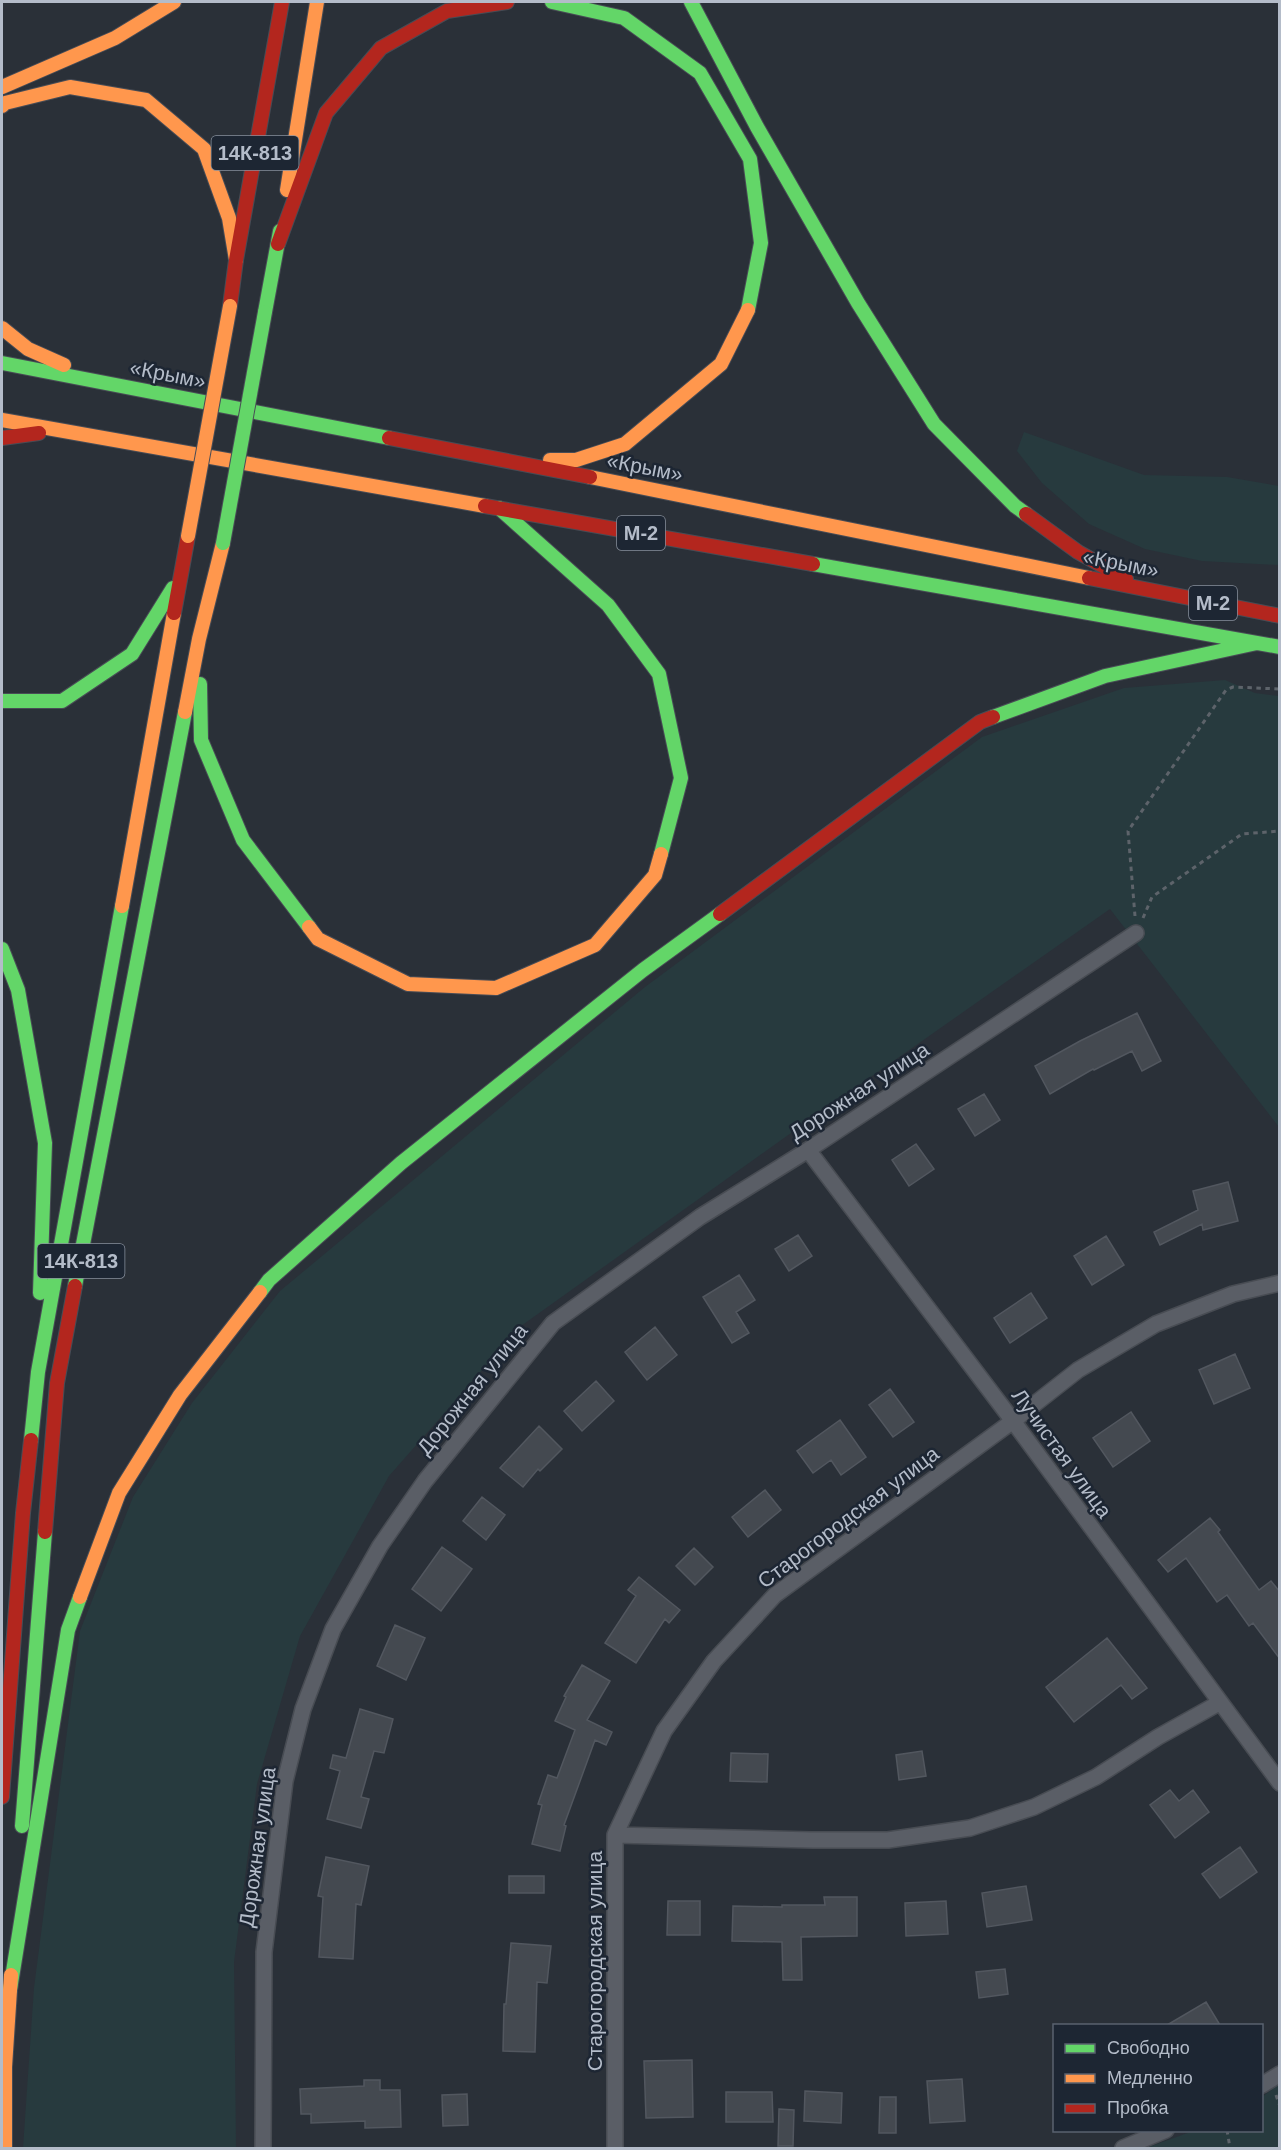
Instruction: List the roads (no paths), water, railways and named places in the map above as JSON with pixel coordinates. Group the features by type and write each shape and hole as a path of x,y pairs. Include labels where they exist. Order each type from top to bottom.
{"main road":[{"path":"2,87 115,38 174,2"},
{"name":"14К-813","path":"2,1797 23,1512 38,1372 230,306 236,260 282,2"},
{"name":"14К-813","path":"5,2148 5,2067 10,1990 57,1383 199,639 223,543 278,244 317,2"},
{"path":"278,244 326,113 381,48 447,11 507,2"},
{"path":"499,459 576,460 625,444 721,364 749,307 761,243 750,159 700,73 624,18 552,2"},
{"path":"691,2 757,127 858,303 934,424 1015,506 1078,552 1146,590"},
{"path":"2,106 5,103 70,87 146,100 204,149 229,218 236,260"},
{"path":"2,328 27,349 104,382"},
{"name":"«Крым»","path":"2,363 499,459 1280,616"},
{"name":"М-2","path":"2,420 1280,647"},
{"path":"2,438 59,430"},
{"path":"199,639 201,740 243,840 318,939 408,984 496,988 595,945 655,875 681,778 659,674 608,605 498,507"},
{"path":"2,701 62,701 132,654 180,577"},
{"path":"10,1990 68,1630 119,1493 180,1395 268,1280 401,1163 643,970 980,722 1105,676 1257,643"},
{"path":"2,949 18,990 45,1143 38,1372"}],"street":[{"name":"Дорожная улица","path":"263,2148 264,1952 285,1781 303,1709 333,1629 380,1546 425,1481 553,1323 700,1216 808,1150 1136,933"},
{"name":"Лучистая улица","path":"808,1150 1013,1420 1280,1783"},
{"name":"Старогородская улица","path":"615,2148 615,1835 664,1731 714,1661 774,1595 1078,1370 1156,1324 1233,1294 1280,1283"},
{"path":"615,1835 888,1840 970,1828 1034,1807 1096,1777 1158,1737 1219,1703"},
{"path":"1263,2084 1280,2074"},
{"path":"1123,2148 1161,2132"}]}
